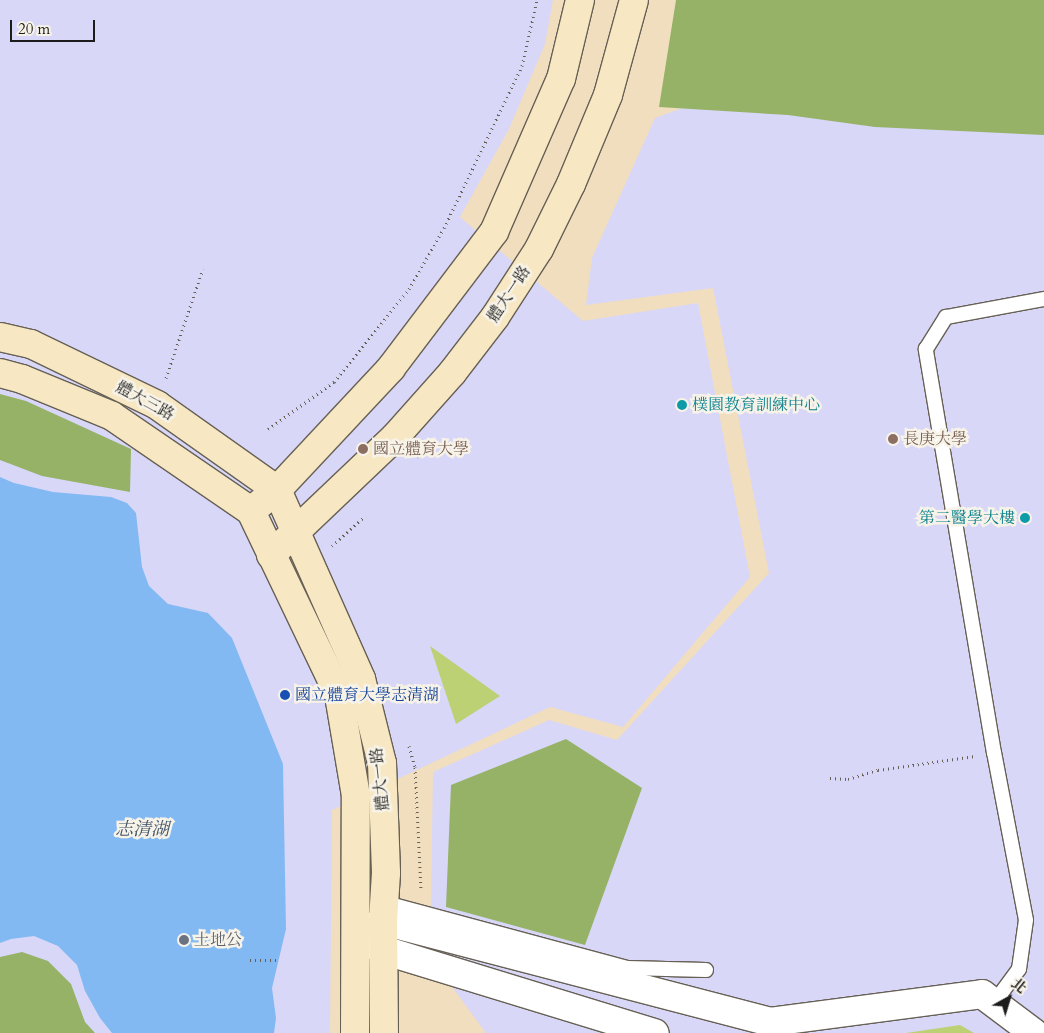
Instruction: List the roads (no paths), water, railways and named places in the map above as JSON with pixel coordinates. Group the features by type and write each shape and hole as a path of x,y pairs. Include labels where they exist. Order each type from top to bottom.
{"street":[{"path":"251,511 277,490 391,368 494,232 561,79 580,0"},
{"name":"體大一路","path":"270,555 395,437 452,373 495,317 539,249 571,184 608,95 634,0"},
{"name":"體大三路","path":"0,337 31,344 157,405 277,490"},
{"name":"體大三路","path":"0,374 22,379 112,416 251,511"},
{"name":"體大一路","path":"277,490 361,678 382,763 385,912 383,950 384,1033"},
{"name":"體大一路","path":"251,511 270,555 339,695 356,796 355,1033"},
{"path":"655,1033 383,950 356,936 385,912 770,1022 982,994 1034,1033"},
{"path":"418,983 421,921"}],"lane":[{"path":"994,1003 1020,968 1026,920 994,753 926,349 946,317 1044,299"},
{"path":"385,912 627,968 706,970"},
{"path":"789,1033 812,1016"}],"water":[{"name":"志清湖","path":"0,477 14,483 53,492 111,497 127,503 136,513 142,567 149,586 168,604 208,613 232,638 283,764 286,929 272,988 276,1018 274,1033 112,1033 100,1018 85,991 77,965 58,946 34,936 11,939 0,943"}],"place":[{"name":"樸園教育訓練中心","path":"682,405"},
{"name":"長庚大學","path":"893,439"},
{"name":"國立體育大學","path":"363,449"},
{"name":"第二醫學大樓","path":"1025,518"},
{"name":"國立體育大學志清湖","path":"285,695"},
{"name":"土地公","path":"184,940"}]}
